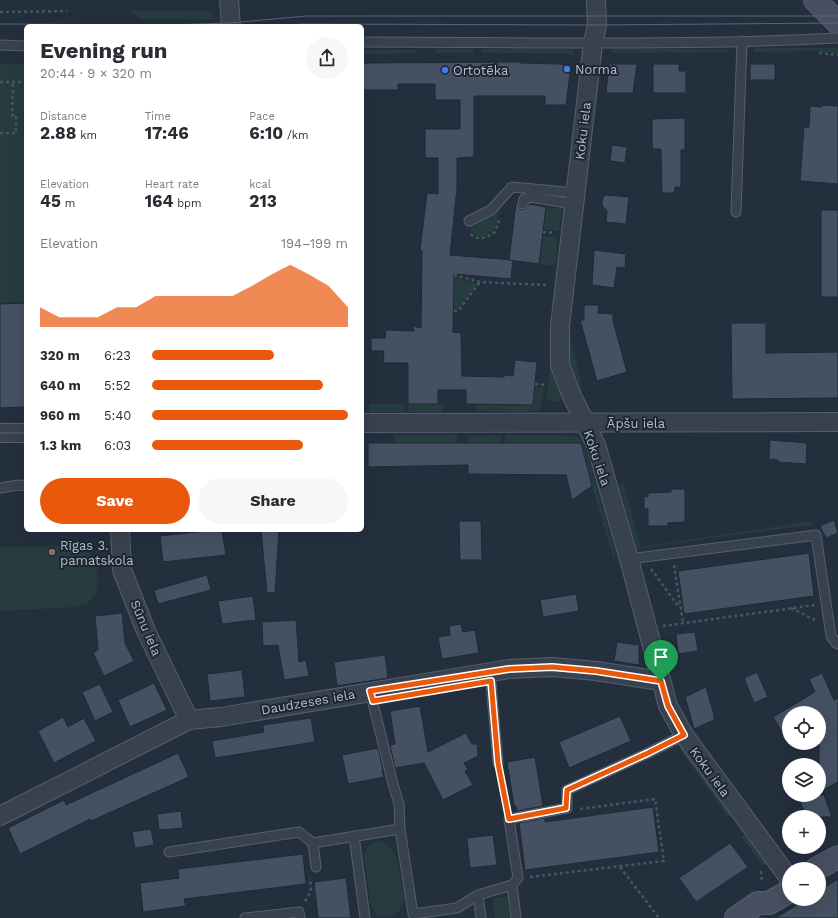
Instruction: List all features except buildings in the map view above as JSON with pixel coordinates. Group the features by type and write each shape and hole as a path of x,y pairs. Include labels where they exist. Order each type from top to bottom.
{"street":[{"path":"229,0 231,24"},
{"name":"Koku iela","path":"596,0 597,25 593,43 560,326 560,365 571,394 596,446 629,559 668,706 684,735 782,868"},
{"path":"815,0 838,23"},
{"name":"Āpšu iela","path":"364,423 838,422"},
{"path":"0,433 24,433"},
{"name":"Sūnu iela","path":"120,532 122,570 146,631 189,720"},
{"name":"Daudzeses iela","path":"0,816 189,720 221,717 509,669 552,667 596,671 661,681"},
{"path":"826,864 838,857"},
{"path":"736,918 760,895 782,882"},
{"path":"760,895 769,903 782,895"}],"lane":[{"path":"364,42 742,42 838,38"},
{"path":"736,212 742,42"},
{"path":"0,45 24,46"},
{"path":"468,221 491,210 512,187 575,198"},
{"path":"523,204 524,198 530,197 575,198"},
{"path":"0,488 24,486"},
{"path":"629,559 816,535 831,636 838,644"},
{"path":"490,672 498,763"},
{"path":"370,691 399,804 400,829 410,916 457,908 478,895 515,881"},
{"path":"516,918 515,881 509,819 566,808 567,790 684,735"},
{"path":"313,843 400,829"},
{"path":"169,852 299,832 313,843 316,867"},
{"path":"354,836 365,918"},
{"path":"478,895 482,918"},
{"path":"244,918 300,915"}],"path":[{"path":"0,12 67,11"},
{"path":"0,82 24,82"},
{"path":"0,133 16,133 16,115 12,115 13,82"},
{"path":"454,275 480,282 551,286"},
{"path":"454,311 458,311 480,282"},
{"path":"535,384 545,385"},
{"path":"674,562 683,624"},
{"path":"655,565 648,566 681,609"},
{"path":"647,628 826,603"},
{"path":"791,608 830,627"},
{"path":"498,763 509,819"},
{"path":"515,881 664,861 655,799 584,809 566,808"},
{"path":"300,915 311,891 310,877 316,867"},
{"path":"620,867 659,918"},
{"path":"760,867 762,881 760,895"}],"green space":[{"path":"131,11 207,11 216,19 140,19"},
{"path":"754,48 838,48 838,53 817,51 753,52"},
{"path":"436,49 474,49 474,53 436,53"},
{"path":"482,49 564,49 574,50 574,55 566,55 566,53 482,53"},
{"path":"612,49 728,49 729,52 613,53"},
{"path":"364,50 417,50 417,53 364,54"},
{"path":"0,64 24,64 24,302 0,303"},
{"path":"503,202 493,231 481,237 475,234 472,231 470,224"},
{"path":"546,207 562,208 559,231 543,229"},
{"path":"542,236 558,237 555,266 539,264"},
{"path":"454,277 478,284 457,309 454,309 454,304 448,304"},
{"path":"569,337 580,374 582,388 581,394 568,360"},
{"path":"550,365 553,365 559,384 561,393 560,402 549,401 547,399"},
{"path":"535,387 544,387 541,405 538,410 525,412 477,411 478,405 533,405"},
{"path":"369,404 404,404 404,412 369,412"},
{"path":"408,404 443,404 443,412 408,412"},
{"path":"393,435 456,435 458,443 394,443"},
{"path":"501,435 501,443 468,443 468,436"},
{"path":"505,435 576,436 581,440 581,443 584,445 615,552 614,560 581,444 505,443"},
{"path":"623,482 641,547 813,521 812,525 637,549 619,484"},
{"path":"0,547 80,547 88,551 96,563 98,583 96,593 88,603 75,607 0,611"},
{"path":"679,748 689,751 732,813 728,817"},
{"path":"747,833 769,863 763,865 741,837"},
{"path":"378,841 386,843 396,855 404,900 399,911 388,917 377,915 370,903 364,854 369,845"},
{"path":"507,896 510,918 495,918 493,898"}],"tram line":[{"path":"198,24 231,23 306,16 838,16"},
{"path":"364,24 597,25 838,23"},
{"path":"0,24 24,24"},
{"path":"0,433 24,433"}],"place":[{"name":"Norma","path":"567,69"},
{"name":"Ortotēka","path":"445,70"},
{"name":"Rīgas 3. pamatskola","path":"52,552"}],"route":[{"path":"552,667 596,671 661,681 668,706 684,735 567,790 566,808 509,819 498,763 491,681 373,701 370,691 509,669 552,667"}]}
